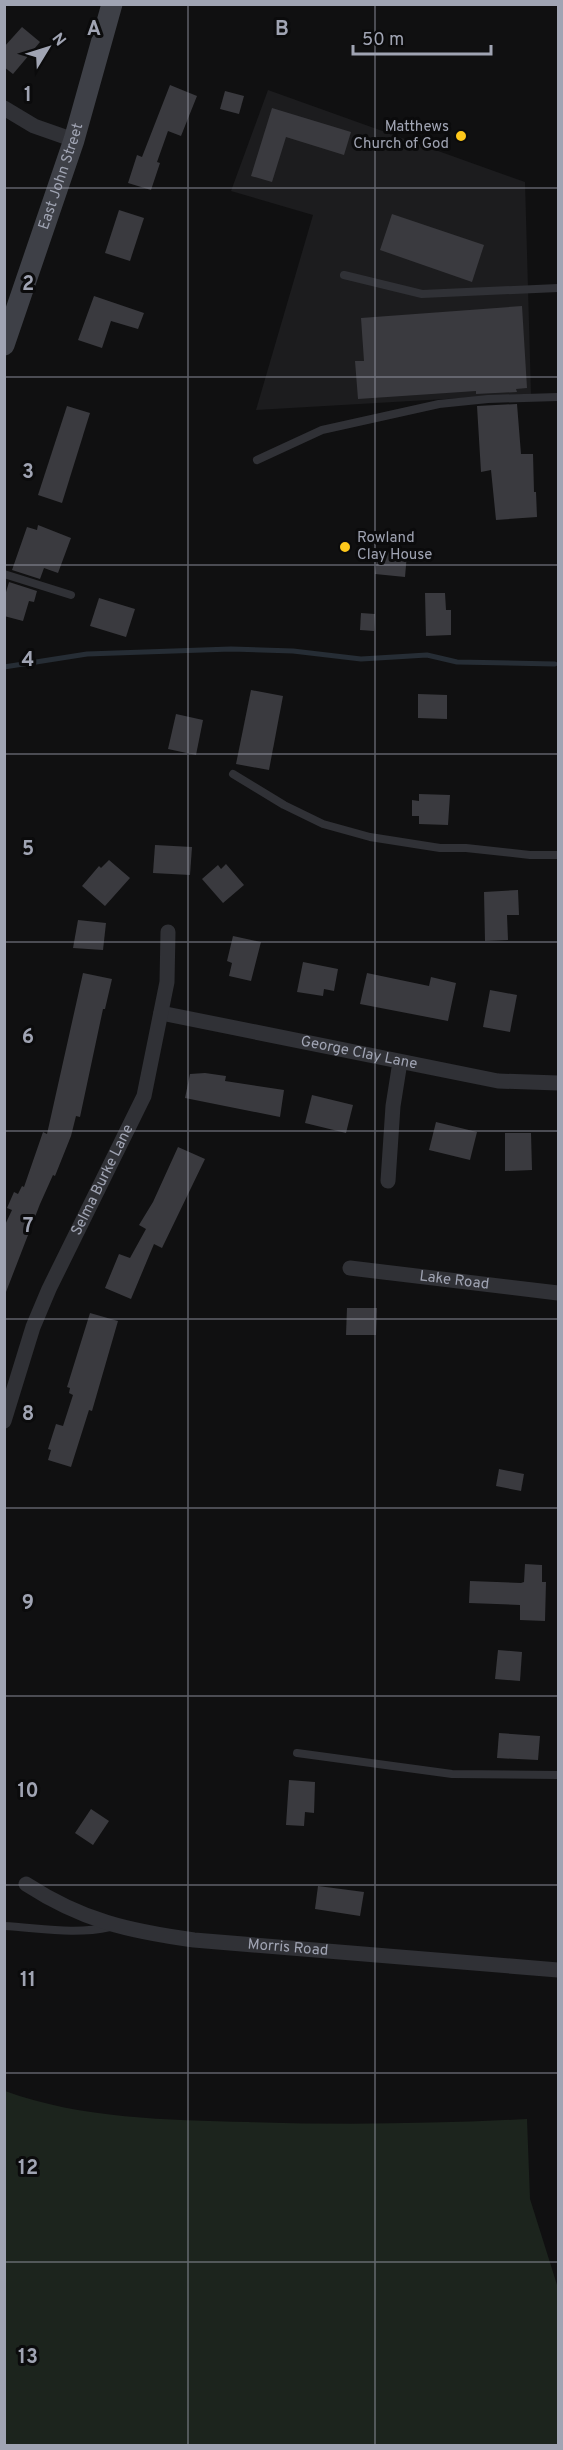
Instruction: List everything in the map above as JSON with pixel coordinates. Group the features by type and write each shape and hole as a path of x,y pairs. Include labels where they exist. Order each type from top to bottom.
{"main road":[{"name":"East John Street","path":"4,345 74,140 112,4"}],"street":[{"path":"4,108 34,126 74,140"},
{"name":"Selma Burke Lane","path":"4,1421 33,1327 49,1288 144,1096 167,982 168,932"},
{"name":"George Clay Lane","path":"161,1013 498,1081 558,1083"},
{"path":"388,1181 393,1106 400,1062"},
{"name":"Lake Road","path":"350,1268 558,1293"},
{"name":"Morris Road","path":"27,1884 53,1902 82,1915 141,1932 194,1940 558,1970"}],"lane":[{"path":"344,275 422,294 558,288"},
{"path":"257,460 322,430 439,404 488,399 558,397"},
{"path":"4,574 71,595"},
{"path":"233,774 284,805 323,824 370,837 440,848 558,855"},
{"path":"297,1753 452,1773 558,1775"},
{"path":"4,1926 58,1932 90,1931 116,1926"}],"shaded area":[{"path":"268,90 525,182 531,394 256,410 313,215 231,191"},
{"path":"5,2091 94,2113 156,2119 353,2124 527,2119 530,2199 558,2288 558,2445 5,2445"}],"building":[{"path":"22,27 40,42 13,74 4,67 4,47"},
{"path":"170,85 197,96 181,136 168,131 157,162 160,163 151,190 128,183 137,155 142,157"},
{"path":"225,91 244,96 239,114 220,109"},
{"path":"272,108 351,132 344,155 286,137 272,182 251,176"},
{"path":"119,210 144,218 130,261 105,253"},
{"path":"392,214 484,245 472,282 380,250"},
{"path":"94,296 144,313 138,329 111,321 102,348 78,340"},
{"path":"522,306 527,388 516,389 517,392 476,394 476,391 358,399 355,361 364,361 361,318"},
{"path":"517,404 521,454 533,454 537,517 496,520 491,470 481,472 477,406"},
{"path":"67,406 90,413 62,503 38,495"},
{"path":"38,525 71,538 58,573 44,568 40,579 12,570 27,527 37,530"},
{"path":"378,551 407,554 405,577 375,574"},
{"path":"9,582 37,591 34,602 29,601 23,621 4,616 4,599"},
{"path":"425,593 445,593 446,610 451,610 451,635 426,636"},
{"path":"99,598 135,609 126,637 90,626"},
{"path":"361,613 375,614 374,631 360,630"},
{"path":"251,690 283,696 269,770 236,764"},
{"path":"418,694 447,695 447,719 418,718"},
{"path":"176,714 203,720 196,755 168,749"},
{"path":"419,794 450,795 448,825 419,824 419,816 412,816 412,800 419,801"},
{"path":"155,845 192,847 190,875 153,873"},
{"path":"109,860 130,878 105,906 82,886 99,866 101,868"},
{"path":"226,864 244,885 223,903 202,879 218,865 221,869"},
{"path":"518,890 519,915 507,915 508,940 485,941 484,892"},
{"path":"78,920 106,923 103,950 73,948"},
{"path":"233,936 261,942 251,981 229,976 232,963 227,961"},
{"path":"303,962 338,969 334,991 324,989 323,996 297,992"},
{"path":"83,973 112,979 105,1009 103,1009 80,1117 76,1116 71,1136 55,1176 53,1175 40,1204 6,1292 4,1292 4,1227 12,1210 7,1208 14,1192 18,1194 22,1186 24,1187 43,1132 47,1134"},
{"path":"367,973 429,986 431,977 456,983 448,1021 360,1004"},
{"path":"490,990 517,995 510,1032 483,1027"},
{"path":"205,1073 226,1076 225,1081 284,1090 280,1117 185,1098 190,1074"},
{"path":"312,1095 353,1105 346,1133 305,1123"},
{"path":"436,1122 477,1132 470,1160 429,1150"},
{"path":"505,1133 531,1133 532,1170 505,1171"},
{"path":"178,1147 205,1159 162,1248 154,1244 131,1299 105,1288 119,1254 130,1258 146,1229 139,1225 153,1202"},
{"path":"347,1308 377,1308 376,1335 346,1335"},
{"path":"90,1313 118,1321 92,1411 89,1410 71,1467 48,1460 51,1450 48,1449 56,1424 63,1426 73,1395 69,1393 70,1388 67,1387"},
{"path":"499,1469 524,1474 521,1491 496,1486"},
{"path":"525,1564 542,1565 542,1582 546,1582 545,1621 520,1620 520,1605 469,1603 470,1581 521,1583 524,1582"},
{"path":"498,1650 522,1652 520,1681 495,1679"},
{"path":"499,1733 540,1736 538,1760 497,1758"},
{"path":"289,1780 315,1782 314,1813 305,1812 304,1826 286,1825"},
{"path":"91,1809 109,1821 93,1845 75,1833"},
{"path":"318,1886 364,1892 360,1916 315,1909"}],"waterway":[{"path":"4,667 87,654 231,649 293,651 361,659 427,655 457,662 555,664"}],"place":[{"name":"Matthews Church of God","path":"461,136"},
{"name":"Rowland Clay House","path":"345,547"}]}
